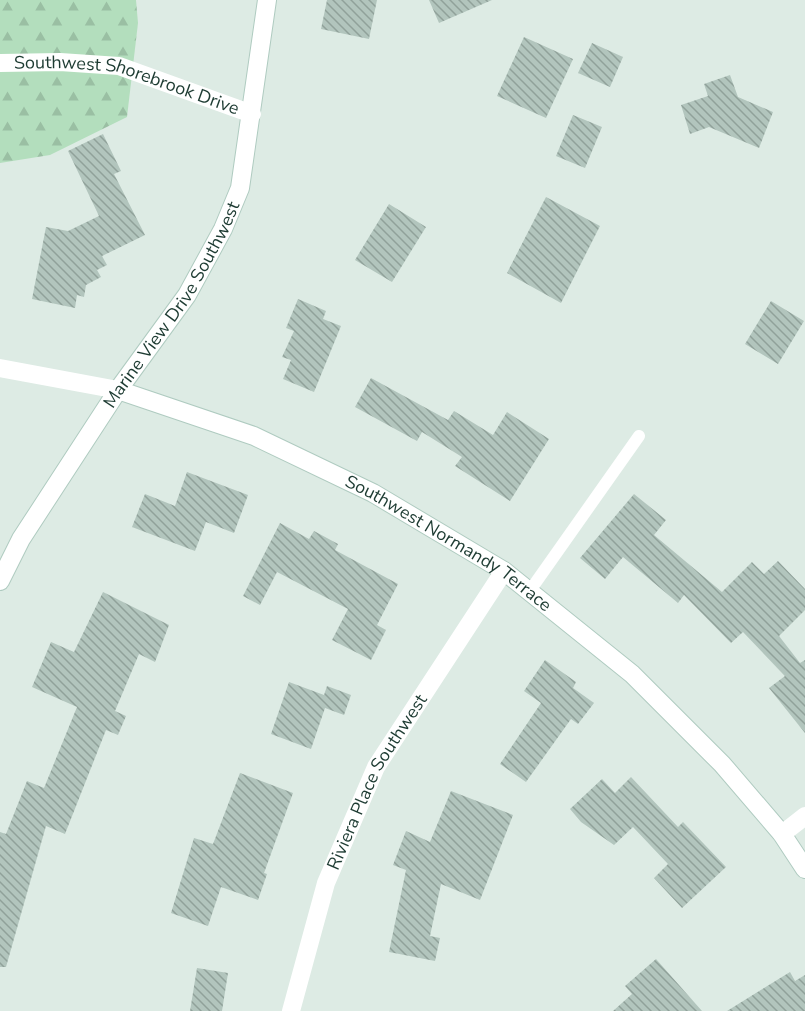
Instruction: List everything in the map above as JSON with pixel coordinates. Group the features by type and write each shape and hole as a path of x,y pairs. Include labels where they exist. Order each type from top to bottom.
{"street":[{"name":"Marine View Drive Southwest","path":"0,581 21,539 118,390 187,295 223,229 240,188 267,0"},
{"name":"Southwest Shorebrook Drive","path":"0,63 60,62 119,66 252,114"},
{"name":"Southwest Normandy Terrace","path":"0,368 118,390 254,436 373,493 504,571 632,674 722,764 782,834 805,869"},
{"name":"Riviera Place Southwest","path":"291,1011 326,883 376,766 504,571"},
{"path":"782,834 805,816"}],"lane":[{"path":"529,592 639,436"}],"green space":[{"path":"0,0 136,0 138,23 127,117 50,155 0,163"}],"building":[{"path":"327,0 377,0 369,39 321,29"},
{"path":"429,0 492,0 439,23"},
{"path":"524,37 573,59 546,118 497,96"},
{"path":"592,43 623,57 610,87 578,73"},
{"path":"730,75 738,97 773,112 759,148 709,127 690,134 681,105 708,96 704,84"},
{"path":"573,115 602,127 585,168 556,156"},
{"path":"103,134 121,171 114,174 145,235 102,256 107,265 97,270 101,277 86,285 84,297 77,295 75,308 32,299 46,227 68,231 99,216 68,151"},
{"path":"546,197 600,226 561,303 507,273"},
{"path":"389,204 426,227 392,282 355,260"},
{"path":"298,299 326,311 323,319 341,326 314,392 283,379 291,360 282,357 294,331 286,328"},
{"path":"771,301 804,321 778,364 745,344"},
{"path":"371,378 448,420 454,411 493,435 507,412 549,439 510,501 455,466 462,457 422,432 417,441 355,407"},
{"path":"187,472 248,495 234,533 206,522 195,551 132,527 145,494 175,506"},
{"path":"634,494 666,520 654,535 722,592 752,562 764,574 778,561 805,589 805,610 779,636 800,663 805,660 805,733 769,688 785,676 743,632 731,643 684,595 678,603 623,557 605,579 580,558"},
{"path":"280,523 309,539 314,531 338,544 335,550 398,584 377,625 386,630 371,660 332,640 348,609 277,572 260,605 243,596"},
{"path":"103,592 169,625 155,662 139,654 115,711 126,716 118,735 106,730 65,834 46,826 6,967 0,967 0,832 6,834 27,781 44,788 77,707 32,687 51,642 74,652"},
{"path":"545,660 576,682 573,688 594,703 578,724 571,719 526,782 500,764 541,703 524,691"},
{"path":"289,682 324,695 327,686 351,695 344,715 325,708 311,749 271,734"},
{"path":"240,773 293,793 264,873 267,874 258,900 221,887 208,926 171,913 194,838 213,844"},
{"path":"631,777 678,827 683,822 726,867 682,908 654,878 668,864 633,827 614,845 581,822 570,809 602,779 615,793"},
{"path":"451,791 513,815 480,900 441,884 430,936 440,938 435,961 389,952 406,870 393,865 406,831 430,842"},
{"path":"656,959 702,1011 613,1011 632,994 625,986"},
{"path":"197,968 228,973 222,1011 190,1011"},
{"path":"790,972 795,981 805,975 805,1011 727,1011"}]}
